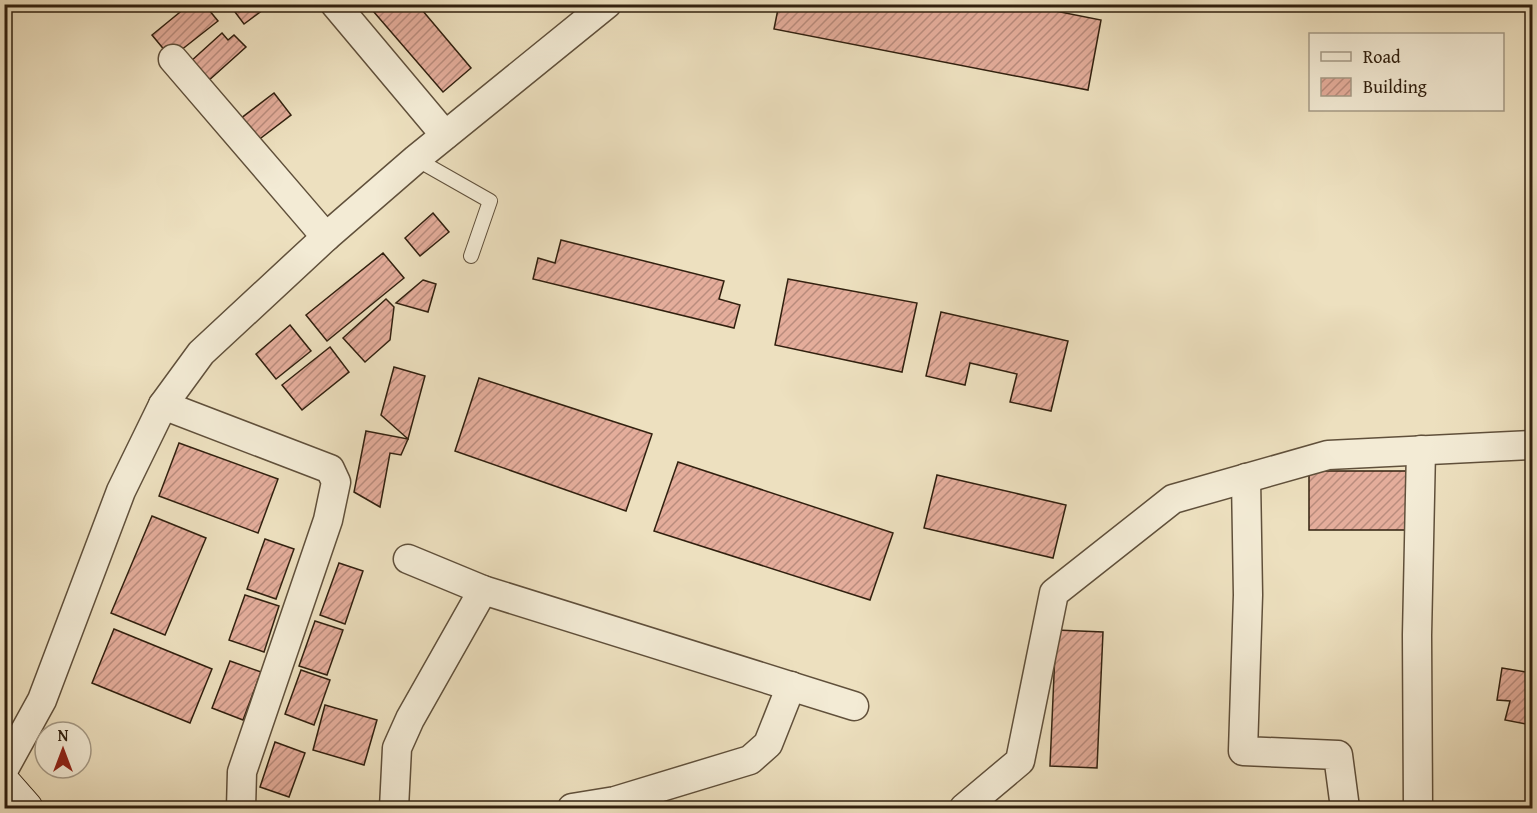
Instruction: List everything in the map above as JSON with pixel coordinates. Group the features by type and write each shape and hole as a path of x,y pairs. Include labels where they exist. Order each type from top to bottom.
{"main road":[{"path":"4,783 26,808"}],"street":[{"path":"335,4 445,135"},
{"path":"4,770 42,700 121,491 163,405 201,353 326,237 416,159 607,4"},
{"path":"173,59 326,237"},
{"path":"163,405 330,470 336,482 328,520 242,772 241,808"},
{"path":"964,808 1020,761 1054,593 1173,499 1328,455 1533,445"},
{"path":"1418,808 1417,636 1421,450"},
{"path":"1246,478 1248,595 1244,752 1338,755 1345,808"},
{"path":"408,559 483,590 854,706"},
{"path":"394,808 397,748 410,719 483,590"},
{"path":"572,808 615,801 750,760 768,744 791,686"}],"lane":[{"path":"416,159 490,201 471,256"}],"building":[{"path":"161,4 173,4 166,10"},
{"path":"190,4 204,4 218,21 171,58 152,35"},
{"path":"229,4 271,4 244,24"},
{"path":"367,4 417,4 471,68 443,92"},
{"path":"779,4 1020,4 1101,20 1088,90 774,29"},
{"path":"222,33 228,40 234,35 246,47 207,82 190,62"},
{"path":"274,93 291,115 257,141 240,119"},
{"path":"433,213 449,232 420,256 405,238"},
{"path":"561,240 724,281 719,299 740,305 734,328 533,279 538,258 555,263"},
{"path":"383,253 404,278 327,341 306,315"},
{"path":"788,279 917,303 902,372 775,345"},
{"path":"423,280 436,284 428,312 396,303"},
{"path":"386,299 394,307 390,340 365,362 343,338"},
{"path":"941,312 1068,341 1051,411 1010,402 1017,374 970,363 965,385 926,376"},
{"path":"290,325 311,351 276,379 256,354"},
{"path":"330,347 349,372 302,410 282,385"},
{"path":"394,367 425,376 408,439 381,415"},
{"path":"479,378 652,434 626,511 455,451"},
{"path":"366,431 408,439 401,455 390,453 380,507 354,492"},
{"path":"179,443 278,479 258,533 159,496"},
{"path":"678,462 893,533 870,600 654,531"},
{"path":"1309,471 1407,471 1407,530 1309,530"},
{"path":"937,475 1066,505 1053,558 924,528"},
{"path":"152,516 206,538 165,635 111,613"},
{"path":"265,539 294,549 276,599 247,589"},
{"path":"339,563 363,571 345,624 320,615"},
{"path":"245,595 279,606 264,652 229,640"},
{"path":"315,621 343,630 327,675 299,666"},
{"path":"114,629 212,669 190,723 92,683"},
{"path":"1056,630 1103,632 1097,768 1050,766"},
{"path":"230,661 261,672 243,720 212,708"},
{"path":"1502,668 1532,673 1532,725 1505,720 1510,701 1497,700"},
{"path":"301,670 330,680 314,725 285,714"},
{"path":"325,705 377,720 364,765 313,750"},
{"path":"275,742 305,753 289,797 260,787"}]}
